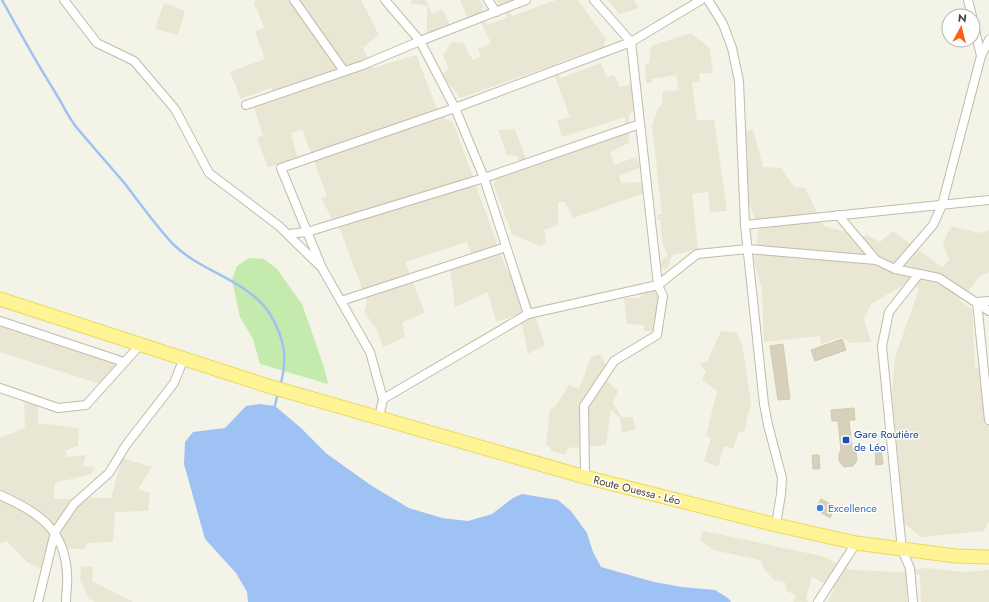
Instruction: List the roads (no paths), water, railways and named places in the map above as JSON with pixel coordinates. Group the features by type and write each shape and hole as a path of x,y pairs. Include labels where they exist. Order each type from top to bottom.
{"main road":[{"name":"Route Ouessa - Léo","path":"0,299 268,386 585,477 776,525 856,543 956,556 989,557"}],"street":[{"path":"64,0 96,43 134,60 175,109 209,173 279,226 322,268"},
{"path":"294,0 344,71"},
{"path":"385,0 420,41 454,108 484,178 528,314"},
{"path":"488,0 496,12"},
{"path":"246,104 344,71 526,0"},
{"path":"585,477 584,406 614,361 657,335 663,296 658,285 631,42 594,0"},
{"path":"379,417 383,399 370,352 322,268 281,168 454,108 631,42 701,0"},
{"path":"708,0 723,24 732,48 739,81 745,225 768,425 782,478 776,525"},
{"path":"895,269 933,225 942,205 981,56 989,40"},
{"path":"979,48 981,56"},
{"path":"288,234 307,232 484,178 640,124"},
{"path":"745,225 989,200"},
{"path":"838,215 876,260"},
{"path":"340,301 506,247"},
{"path":"383,399 528,314 658,285 697,254 748,249 876,260 895,269 918,275 939,278 989,311"},
{"path":"913,602 910,568 902,550 882,346 889,312 918,275"},
{"path":"977,302 989,301"},
{"path":"977,302 989,420"},
{"path":"0,321 124,362"},
{"path":"0,388 58,408 86,405 141,344"},
{"path":"38,602 55,532 74,504 110,474 126,446 174,383 184,358"},
{"path":"0,495 26,507 55,532 64,549 67,574 66,602"},
{"path":"818,602 856,543"}],"water":[{"path":"260,404 275,406 301,428 327,454 372,486 409,508 442,518 468,521 492,514 513,498 522,494 558,500 571,511 587,533 593,552 601,567 654,582 682,587 715,590 728,598 731,602 248,602 247,592 236,573 205,539 184,464 185,442 193,432 225,428 246,406"}],"waterway":[{"path":"2,0 34,58 74,124 126,185 161,230 173,244 185,254 249,292 270,314 279,332 284,349 284,367 280,386"},
{"path":"274,409 278,393"}],"place":[{"name":"Gare Routière de Léo","path":"846,440"},
{"name":"Excellence","path":"820,508"}]}
